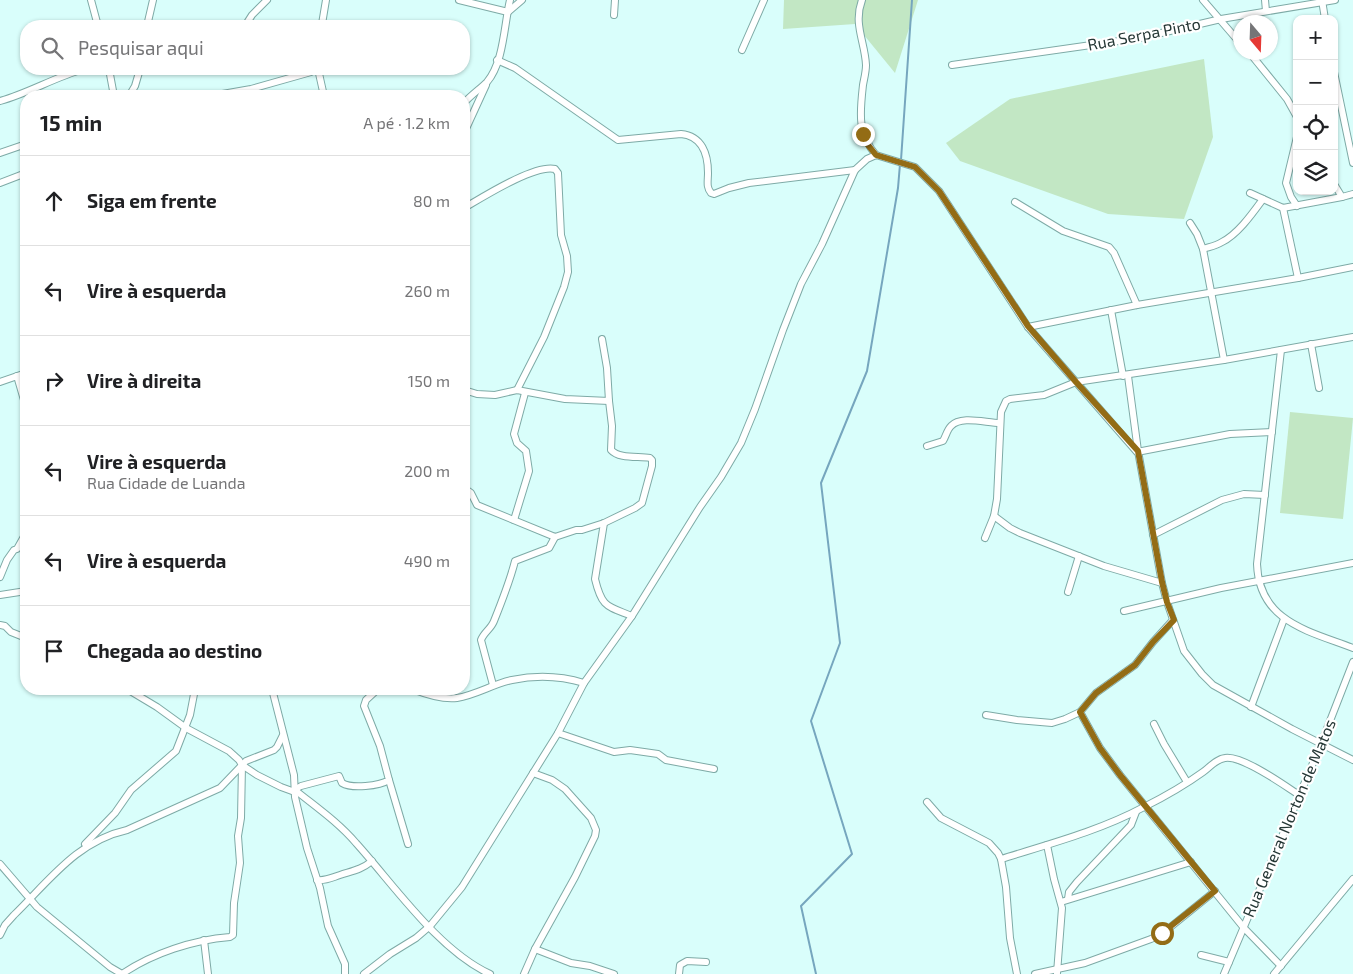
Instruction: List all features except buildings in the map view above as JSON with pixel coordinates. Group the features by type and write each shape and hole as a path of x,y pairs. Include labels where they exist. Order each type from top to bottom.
{"street":[{"path":"91,0 96,20"},
{"path":"148,20 153,0"},
{"path":"248,20 267,0"},
{"path":"323,20 326,0"},
{"path":"459,0 508,12"},
{"path":"470,121 494,70 504,41 510,0"},
{"path":"508,12 522,0"},
{"path":"614,15 615,0"},
{"path":"742,50 764,0"},
{"path":"862,0 857,19 866,66 860,116 863,134 868,145 876,155"},
{"path":"1203,0 1233,34"},
{"path":"1265,0 1266,11"},
{"name":"Rua Serpa Pinto","path":"952,65 1140,38 1221,19 1335,0"},
{"path":"1322,1 1324,15"},
{"path":"497,60 515,68 538,83 618,140 681,134 689,135 698,140 707,160 708,187 711,193 714,194 749,183 855,170"},
{"path":"1255,60 1287,99 1293,110"},
{"path":"470,98 488,81 494,70"},
{"path":"30,90 64,75"},
{"path":"110,75 113,90"},
{"path":"133,90 138,75"},
{"path":"245,90 300,75"},
{"path":"318,75 322,90"},
{"path":"1338,91 1353,162"},
{"path":"0,101 20,94"},
{"path":"0,153 20,146"},
{"path":"1294,150 1286,183 1291,197 1297,206"},
{"path":"364,974 430,926 462,887 558,733 584,683 632,616 700,507 721,477 741,443 755,409 782,330 801,284 822,244 855,170 867,159 876,155 915,167 939,191 1028,326 1138,451"},
{"path":"470,205 515,180 542,169 555,169 558,173 561,235 567,256 568,272 544,337 517,390"},
{"path":"0,183 20,175"},
{"path":"1338,190 1342,196"},
{"path":"1250,194 1284,208 1353,194"},
{"path":"1203,250 1228,238 1263,200"},
{"path":"1015,202 1063,231 1100,242 1109,247 1114,253 1137,305"},
{"path":"1284,208 1298,278"},
{"path":"1190,223 1197,234 1203,250 1224,360"},
{"path":"1028,326 1353,267"},
{"path":"1110,310 1125,376 1162,582 1184,650 1213,685 1251,708 1353,760"},
{"path":"985,538 994,516 997,499 1001,412 1006,401 1044,395 1076,382 1224,360 1353,337"},
{"path":"470,492 477,505 555,537 604,523 642,504 652,466 650,458 617,455 611,450 612,426 607,368 602,339"},
{"path":"1311,344 1319,388"},
{"path":"1281,350 1257,564 1259,580 1273,609 1284,619 1301,628 1353,648"},
{"path":"0,382 20,375"},
{"path":"17,376 20,386"},
{"path":"470,392 494,395 517,390 525,393 565,398 609,401"},
{"path":"514,520 528,471 526,451 518,443 514,434 525,393"},
{"path":"927,446 943,441 951,426 956,422 972,420 1000,423"},
{"path":"1138,451 1230,434 1272,432"},
{"path":"1153,535 1222,500 1244,494 1265,495"},
{"path":"994,516 1020,533 1136,576 1162,582"},
{"path":"604,523 595,579 597,588 602,602 607,606 632,616"},
{"path":"493,685 481,640 483,635 494,621 508,589 515,561 549,548 555,537"},
{"path":"0,577 7,560 20,545"},
{"path":"1068,592 1079,556"},
{"path":"1124,611 1259,580 1353,563"},
{"path":"0,595 20,593"},
{"path":"1251,708 1284,619"},
{"path":"986,715 1031,722 1052,723 1065,720 1080,712 1096,693 1135,665 1174,620"},
{"path":"0,625 20,636"},
{"name":"Rua General Norton de Matos","path":"1224,974 1321,744 1353,662"},
{"path":"470,693 493,685 541,676 584,683"},
{"path":"137,695 186,728 228,751 242,765 281,787 292,791 301,786 339,776 342,783 349,786 382,784 388,780"},
{"path":"0,935 5,925 80,851 115,813 131,790 176,751 186,728 194,695"},
{"path":"273,695 294,775 295,797 307,848 328,926 345,964 345,974"},
{"path":"371,695 366,700 364,706 380,746 388,780 408,844"},
{"path":"434,695 445,698 457,698 465,695"},
{"path":"1080,712 1100,748 1146,807 1244,928 1281,966"},
{"path":"1154,724 1187,782"},
{"path":"558,733 614,752 630,750 658,754 666,760 714,769"},
{"path":"80,851 113,833 127,830 220,788 248,760 278,747 283,735"},
{"path":"1001,859 1113,823 1146,807 1187,782 1219,759 1233,758 1252,766 1299,795"},
{"path":"0,864 31,899 69,934 82,942 110,967 122,974 169,951 204,940 233,936 235,894 240,863 238,836 241,818 242,765"},
{"path":"524,974 535,949 575,877 595,836 596,830 591,818 560,784 533,773"},
{"path":"295,790 334,821 355,841 444,942 481,970 490,974"},
{"path":"927,802 942,818 989,843 1001,859 1006,887 1010,938 1017,974"},
{"path":"1057,972 1065,900 1076,882 1131,825 1136,812"},
{"path":"1047,845 1054,879 1065,900"},
{"path":"317,880 326,881 353,873 372,861"},
{"path":"1065,900 1191,862"},
{"path":"1276,973 1353,879"},
{"path":"1035,974 1057,972 1151,939 1162,933 1215,891"},
{"path":"204,940 208,974"},
{"path":"535,949 571,963 590,966 614,974"},
{"path":"1201,955 1229,962"},
{"path":"679,974 680,965 683,963 706,962"}],"green space":[{"path":"784,0 918,0 895,73 855,24 783,29"},
{"path":"1204,59 1213,137 1184,219 1108,214 960,161 946,143 1010,99"},
{"path":"1290,412 1353,418 1343,519 1280,513"}],"waterway":[{"path":"901,160 912,0"},
{"path":"816,974 801,906 852,854 811,721 840,643 821,483 867,371 898,188 900,164"}],"route":[{"path":"863,134 868,145 876,155 915,167 939,191 1028,326 1138,451 1162,582 1174,620 1135,665 1096,693 1080,712 1100,748 1120,775 1215,891 1162,933"}]}
